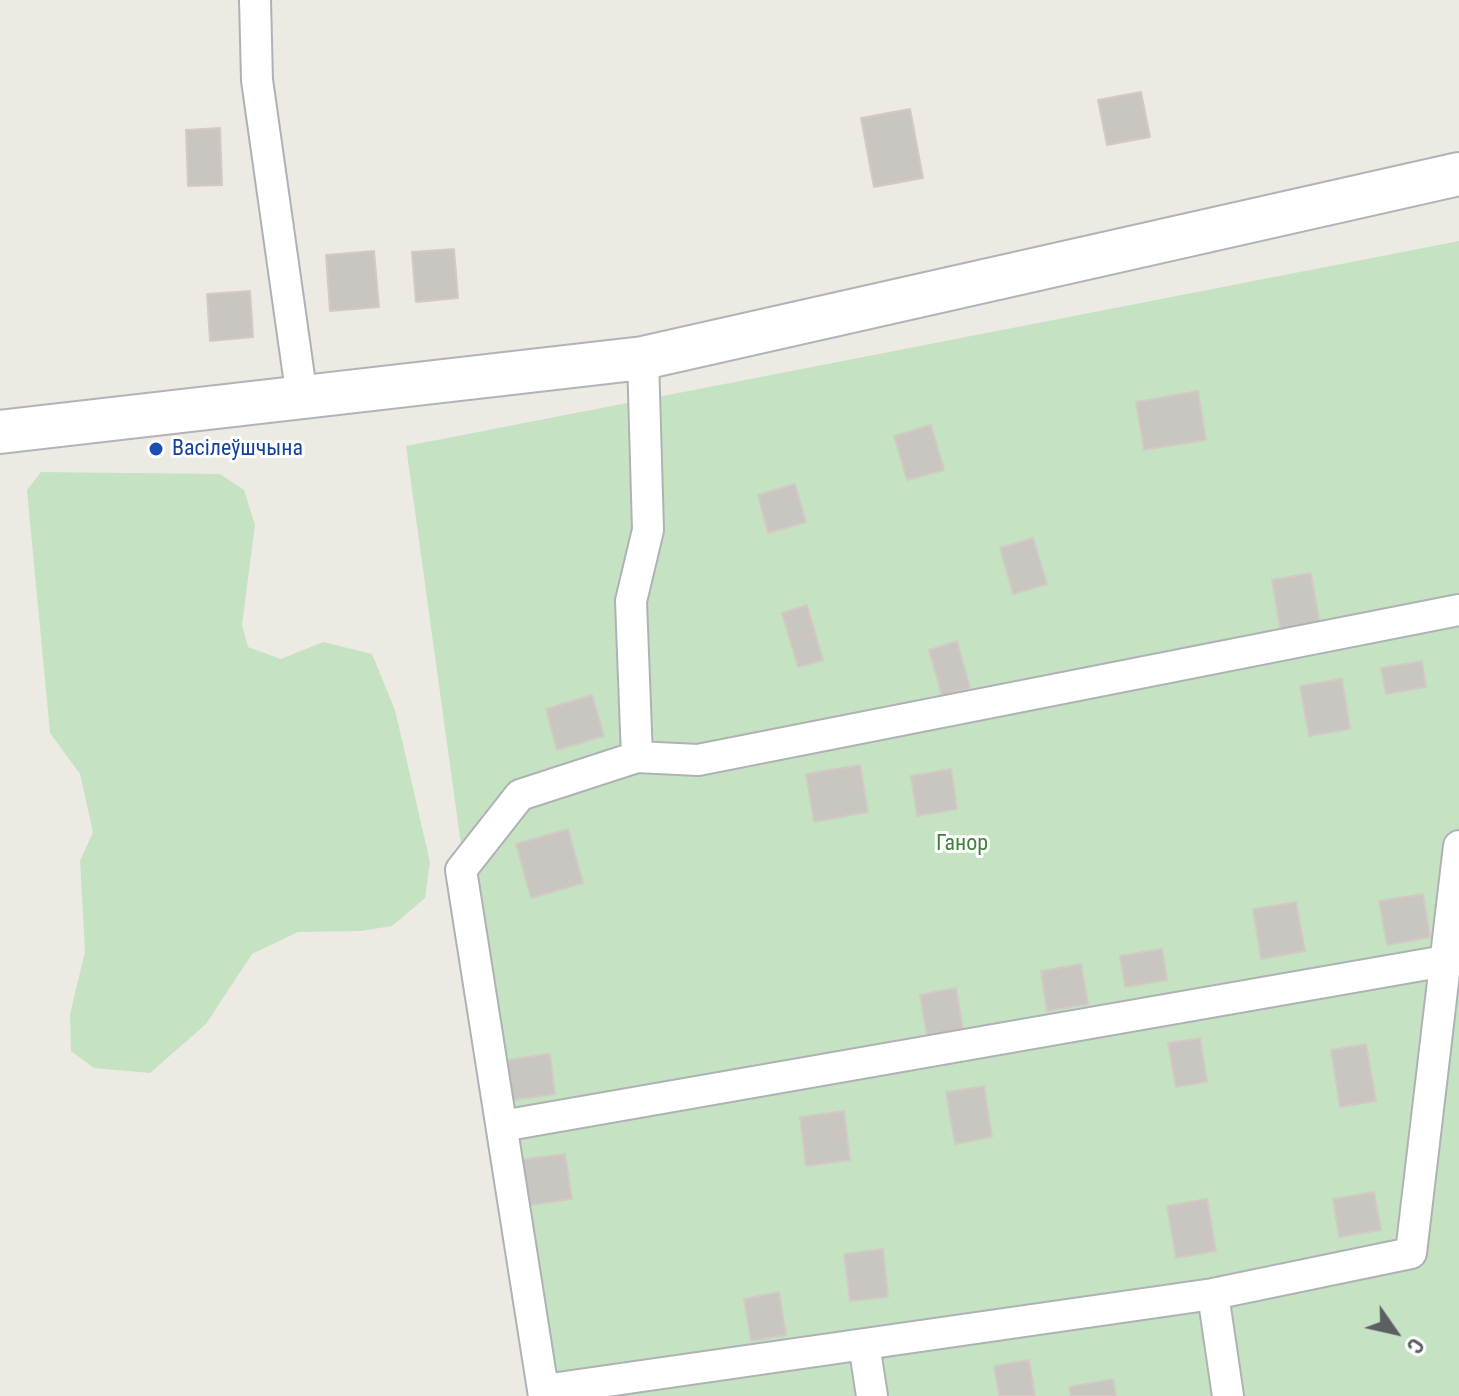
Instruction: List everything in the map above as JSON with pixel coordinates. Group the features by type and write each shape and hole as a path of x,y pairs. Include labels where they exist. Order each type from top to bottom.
{"main road":[{"path":"0,432 643,358 1459,174"}],"street":[{"path":"255,0 257,80 302,398"},
{"path":"637,757 631,601 648,530 643,358"},
{"path":"1459,610 698,760 637,757 520,795 461,870 544,1393 1213,1294 1411,1253 1459,846"},
{"path":"502,1126 1445,961"},
{"path":"1213,1294 1228,1396"},
{"path":"864,1344 872,1396"}],"green space":[{"name":"Ганор","path":"1459,241 1459,1396 537,1396 406,446"},
{"path":"41,472 220,474 244,490 255,525 242,625 248,647 281,659 323,642 372,654 395,710 430,862 425,898 392,926 361,931 298,932 252,954 206,1024 150,1073 94,1068 71,1051 70,1014 85,952 80,861 93,832 80,774 50,733 27,490"}],"building":[{"path":"1141,92 1150,137 1107,145 1098,100"},
{"path":"910,109 923,178 874,187 861,118"},
{"path":"220,128 222,185 188,186 186,130"},
{"path":"454,249 458,298 416,302 412,252"},
{"path":"374,251 379,307 330,311 326,255"},
{"path":"250,291 253,337 210,341 207,294"},
{"path":"1198,391 1206,440 1144,450 1136,402"},
{"path":"931,425 944,470 907,480 894,436"},
{"path":"795,484 806,522 768,533 758,495"},
{"path":"1033,538 1047,584 1013,594 1000,548"},
{"path":"1311,573 1320,626 1281,633 1272,580"},
{"path":"807,605 823,660 798,667 782,613"},
{"path":"957,641 970,688 942,696 929,650"},
{"path":"1422,661 1426,687 1386,694 1381,668"},
{"path":"1342,679 1350,729 1309,736 1300,686"},
{"path":"592,695 604,736 557,750 546,709"},
{"path":"860,765 868,812 814,822 806,774"},
{"path":"951,769 957,809 917,816 911,776"},
{"path":"568,829 583,883 531,898 516,844"},
{"path":"1423,894 1430,937 1387,945 1379,901"},
{"path":"1296,902 1305,951 1261,959 1253,909"},
{"path":"1162,949 1167,980 1125,987 1120,956"},
{"path":"1081,964 1088,1004 1047,1011 1041,971"},
{"path":"956,988 963,1030 927,1036 920,995"},
{"path":"1200,1038 1207,1082 1176,1087 1168,1043"},
{"path":"1366,1044 1376,1101 1340,1107 1331,1050"},
{"path":"550,1054 555,1094 513,1100 507,1060"},
{"path":"984,1086 992,1137 955,1144 946,1092"},
{"path":"844,1111 850,1160 806,1166 800,1117"},
{"path":"565,1154 572,1199 525,1206 518,1160"},
{"path":"1374,1192 1381,1230 1339,1237 1333,1199"},
{"path":"1207,1199 1216,1251 1176,1258 1167,1206"},
{"path":"883,1249 888,1297 850,1301 844,1254"},
{"path":"779,1292 786,1335 751,1341 744,1299"},
{"path":"1029,1360 1035,1396 999,1396 994,1366"},
{"path":"1113,1379 1116,1396 1071,1396 1069,1387"}],"place":[{"name":"Васілеўшчына","path":"156,449"}]}
